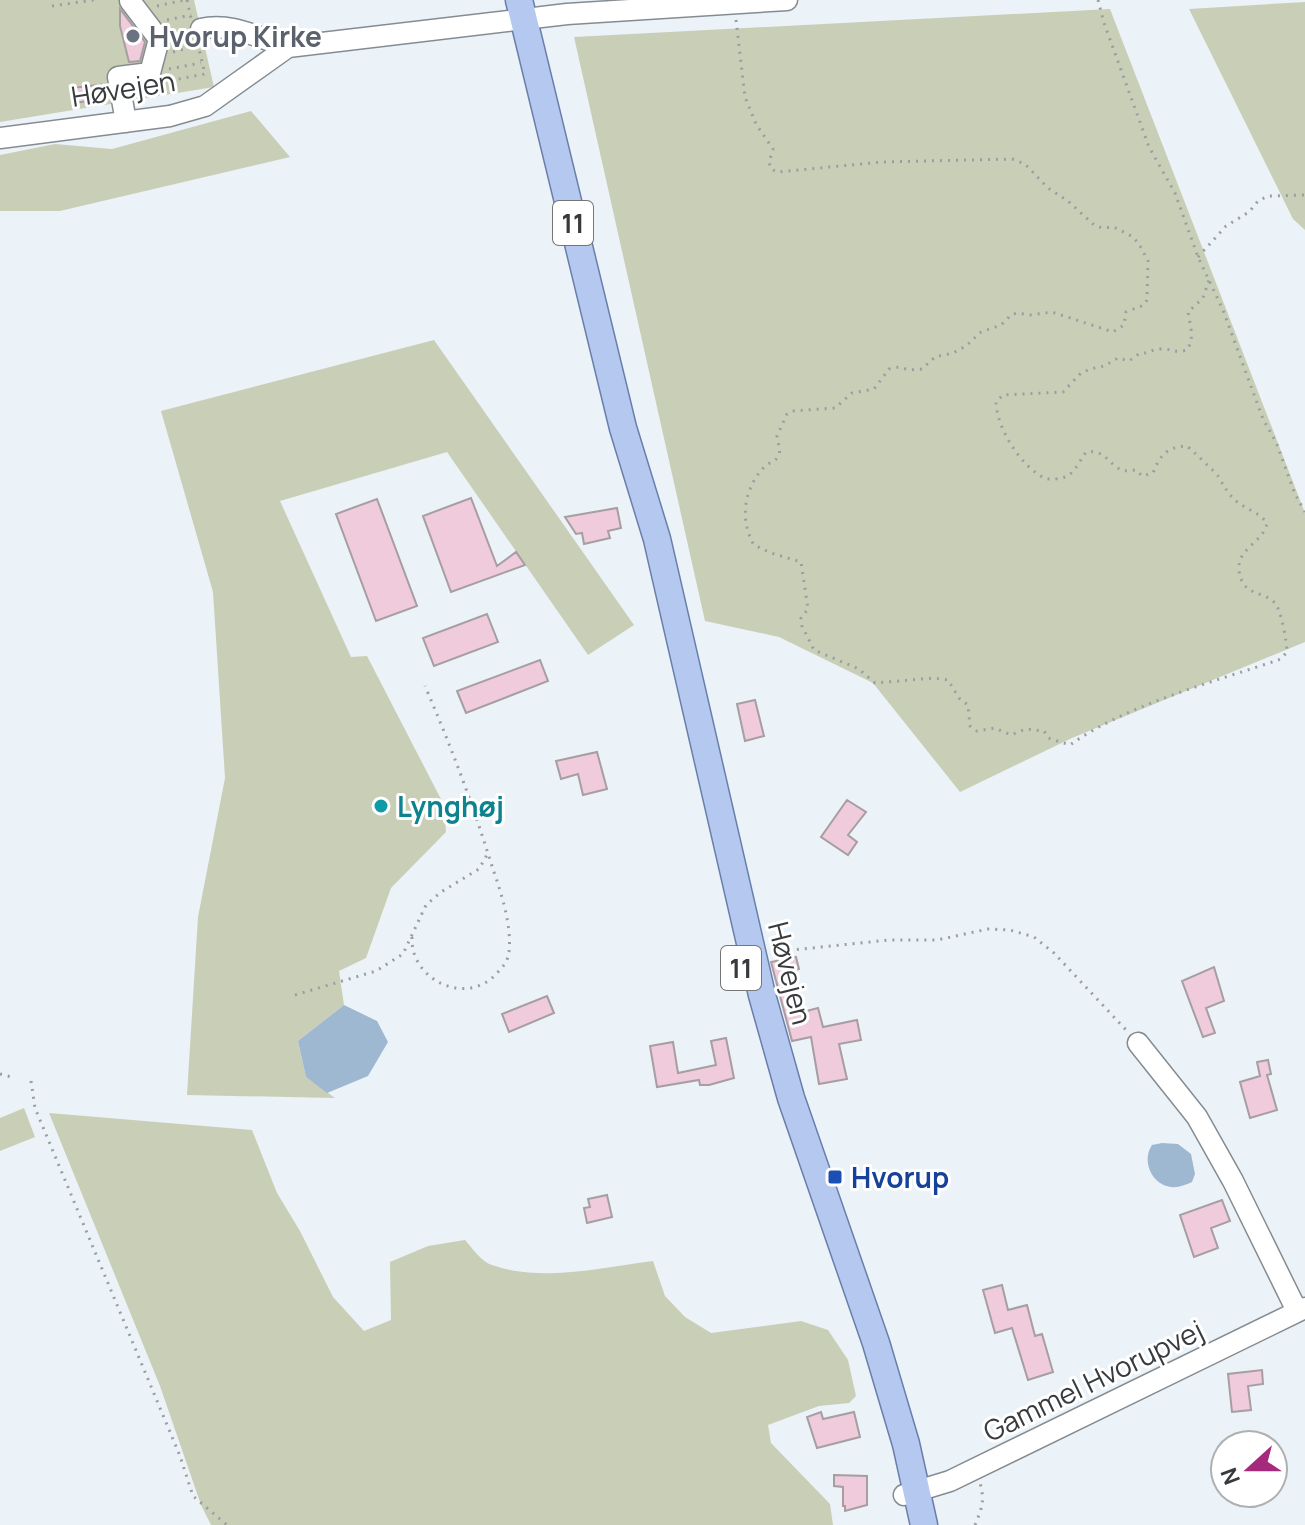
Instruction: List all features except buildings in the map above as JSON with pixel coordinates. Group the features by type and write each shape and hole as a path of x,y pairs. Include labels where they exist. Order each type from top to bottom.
{"main road":[{"name":"Høvejen","path":"522,9 623,428 643,540 748,998 778,1101 910,1494 924,1525"},
{"name":"Høvejen","path":"623,428 657,539 752,954 791,1098 876,1343 910,1494 910,1525"}],"street":[{"path":"522,9 787,0"},
{"name":"Høvejen","path":"0,138 170,116 205,106 288,47 522,9"},
{"path":"126,122 118,77 153,71 159,39 139,12"},
{"path":"196,30 218,25 288,47"},
{"path":"1138,1043 1197,1117 1301,1310"},
{"name":"Gammel Hvorupvej","path":"910,1494 975,1469 1301,1310"}],"path":[{"path":"52,6 94,0"},
{"path":"139,12 186,0 205,74 153,71"},
{"path":"1098,0 1149,147 1175,193 1263,419 1305,512"},
{"path":"734,3 745,97 756,124 773,149 769,162 771,169 777,172 882,162 1012,159 1025,164 1048,188 1094,225 1114,227 1133,237 1148,261 1147,300 1144,305 1126,312 1124,325 1119,330 1107,332 1052,312 1017,313 1001,325 981,332 953,353 935,357 922,369 889,369 874,389 852,393 835,408 798,409 787,414 777,436 778,456 764,468 746,495 745,526 754,545 771,553 797,558 801,562 808,609 801,618 802,626 814,650 859,669 875,683 934,678 948,680 953,684 955,693 968,705 970,726 977,731 995,728 1011,735 1026,729 1044,731 1048,738 1070,745 1094,728 1281,659 1287,652 1287,642 1280,611 1275,602 1248,589 1239,570 1241,558 1253,541 1261,537 1267,523 1235,501 1223,488 1212,467 1203,464 1194,450 1187,446 1166,450 1159,457 1153,473 1142,476 1136,470 1123,471 1103,454 1091,451 1086,452 1071,475 1046,479 1017,454 1003,430 996,409 996,402 1003,395 1063,392 1081,373 1118,358 1129,361 1140,353 1148,354 1157,349 1171,352 1187,350 1192,329 1188,312 1203,298 1209,280"},
{"path":"139,12 196,30"},
{"path":"153,71 196,30"},
{"path":"153,71 202,63"},
{"path":"1198,257 1226,226 1249,212 1258,201 1268,196 1305,195"},
{"path":"412,937 418,963 426,973 440,984 456,990 488,984 505,964 509,954 508,928 488,853 458,762 425,686"},
{"path":"295,995 376,971 403,954 426,905 479,869 488,853"},
{"path":"752,954 889,940 937,940 988,929 1010,930 1034,937 1054,953 1138,1043"},
{"path":"0,1074 15,1078"},
{"path":"31,1081 35,1108 174,1441 193,1496 227,1525"},
{"path":"975,1469 984,1507 975,1525"}],"green space":[{"path":"0,0 194,0 214,87 0,122"},
{"path":"1305,2 1305,230 1293,219 1189,9"},
{"path":"1110,9 1305,513 1305,642 1072,738 960,792 873,683 779,637 705,621 574,37"},
{"path":"251,111 290,157 60,211 0,211 0,155 55,144 112,149"},
{"path":"434,340 634,625 588,655 447,452 280,501 351,657 367,656 444,805 446,832 391,888 366,958 339,971 344,1005 298,1041 306,1077 335,1098 187,1095 198,917 225,778 213,592 161,411"},
{"path":"24,1108 35,1137 0,1151 0,1118"},
{"path":"49,1113 252,1130 277,1193 333,1297 364,1331 391,1320 390,1262 428,1246 465,1240 488,1263 532,1273 572,1272 653,1261 665,1296 685,1317 711,1333 801,1321 828,1330 848,1360 856,1396 849,1403 819,1406 768,1425 771,1443 830,1504 833,1525 211,1525 201,1505 160,1386"}],"water":[{"path":"344,1005 377,1021 388,1042 368,1076 327,1093 306,1077 298,1041"},
{"path":"1178,1144 1191,1154 1195,1174 1192,1182 1171,1187 1154,1177 1148,1165 1149,1151 1152,1145"}],"place":[{"name":"Hvorup Kirke","path":"133,36"},
{"name":"Lynghøj","path":"381,806"},
{"name":"Hvorup","path":"835,1177"}]}
